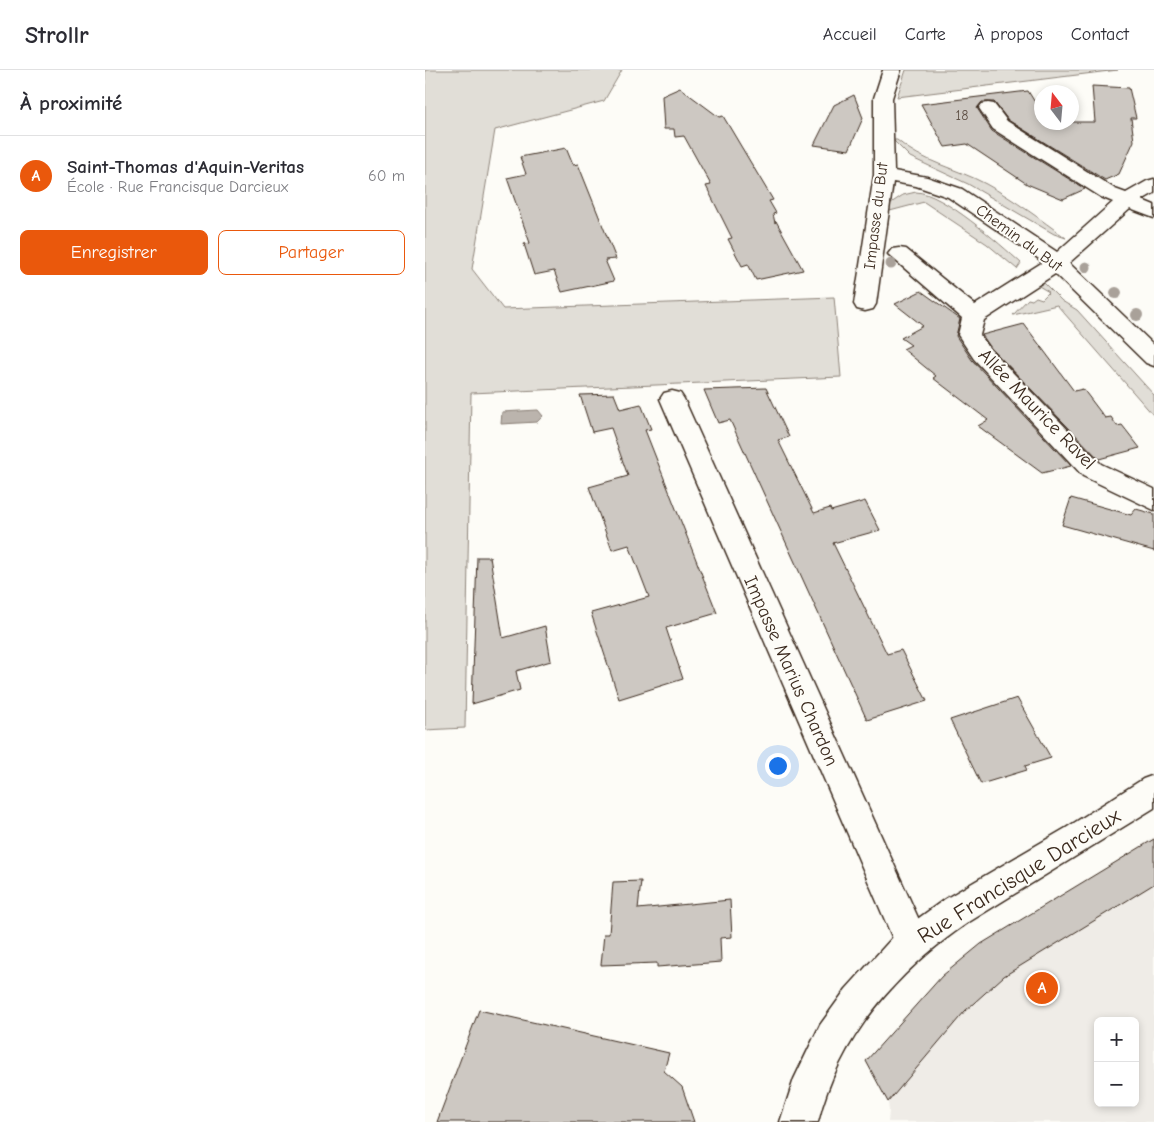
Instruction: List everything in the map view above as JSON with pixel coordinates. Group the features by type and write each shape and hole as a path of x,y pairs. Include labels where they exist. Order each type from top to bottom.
{"street":[{"name":"Impasse du But","path":"865,304 884,175 883,98 892,70"},
{"path":"988,108 1000,125 1108,193 1154,212"},
{"name":"Chemin du But","path":"884,175 920,181 955,193 1042,250 1154,358"},
{"path":"899,254 974,316 1057,263 1128,200 1154,185"},
{"name":"Allée Maurice Ravel","path":"974,316 969,335 982,354 1092,470 1154,500"},
{"name":"Impasse Marius Chardon","path":"672,399 912,943"},
{"name":"Rue Francisque Darcieux","path":"799,1122 808,1090 829,1043 865,991 912,943 980,897 1151,793 1154,789"}],"shaded area":[{"path":"425,70 622,70 604,101 495,130 472,269 503,309 834,297 841,377 471,393 465,728 425,730"},
{"path":"906,70 1118,70 897,97"},
{"path":"893,140 897,140 917,154 986,184 1017,203 1066,238 1054,234 968,184 910,157"},
{"path":"916,192 941,201 971,221 1021,263 1017,269 987,244 924,202 886,212 888,205 903,195"},
{"path":"1043,282 1062,301 1077,310 1154,395 1154,416 1057,305 1013,315 1028,299 1032,300 1036,297 1042,299 1049,292 1037,285"},
{"path":"538,410 543,416 537,422 501,424 502,412"},
{"path":"1154,837 1154,1122 888,1122 888,1102 866,1061 942,976 981,944"}],"building":[{"path":"1092,86 1129,88 1136,118 1131,118 1134,141 1119,174 1105,180 1008,120 994,102 982,102 977,108 992,131 1085,189 1063,199 1027,184 967,144 945,147 921,104 1028,91 1034,101 1034,130 1079,130 1079,122 1095,122"},
{"path":"680,88 719,117 723,116 773,200 769,201 776,213 773,214 775,223 776,221 803,270 756,280 748,264 742,266 728,239 732,238 706,186 711,185 684,136 675,137 674,129 664,129 662,96"},
{"path":"854,95 863,118 849,150 814,145 834,105"},
{"path":"566,148 573,165 578,164 616,259 605,260 614,281 562,292 554,271 534,275 524,244 530,243 507,178 526,174 520,157"},
{"path":"921,291 960,319 956,336 972,360 1071,466 1042,473 978,426 988,420 933,378 936,376 903,349 911,345 901,338 923,326 895,304"},
{"path":"1024,324 1074,391 1083,389 1105,418 1111,417 1117,426 1122,425 1140,448 1099,459 991,348 982,335"},
{"path":"766,388 789,437 778,440 814,513 830,508 831,511 865,501 880,530 833,543 887,654 901,650 927,701 867,720 730,420 718,423 704,390"},
{"path":"614,394 620,409 641,404 651,429 645,430 717,613 666,628 683,679 619,699 591,613 649,597 629,545 612,550 589,487 628,476 611,428 592,432 580,395"},
{"path":"1071,498 1131,515 1136,509 1154,514 1154,551 1062,525"},
{"path":"477,557 490,557 503,638 545,626 551,661 516,671 520,690 472,704"},
{"path":"1017,698 1051,758 1025,766 1027,770 981,784 950,720"},
{"path":"1154,839 1154,884 1004,976 965,1011 888,1102 866,1061 942,976 981,944"},
{"path":"641,881 638,909 730,900 732,937 720,938 721,962 657,967 657,963 601,965 604,934 609,934 613,882"},
{"path":"479,1010 669,1053 664,1071 682,1087 694,1122 437,1122"}],"place":[{"name":"Saint-Thomas d'Aquin-Veritas","path":"1042,988"}]}
